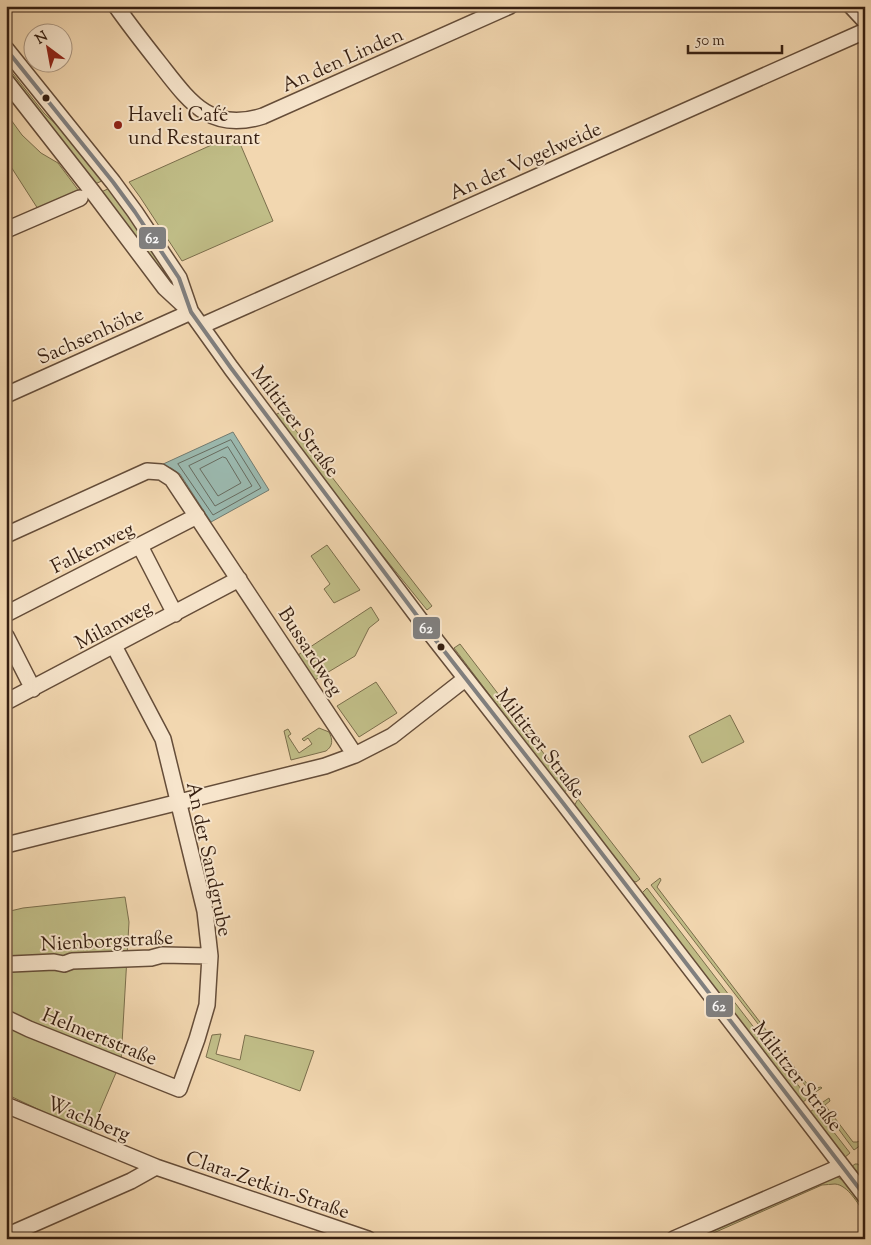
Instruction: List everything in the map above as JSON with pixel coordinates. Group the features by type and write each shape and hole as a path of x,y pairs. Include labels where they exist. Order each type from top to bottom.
{"street":[{"name":"An den Linden","path":"116,6 187,99 208,114 221,119 241,121 263,116 510,6"},
{"path":"851,6 865,21"},
{"name":"An der Vogelweide","path":"201,326 865,31"},
{"name":"Miltitzer Straße","path":"6,49 114,182 179,278 191,312"},
{"name":"Miltitzer Straße","path":"6,81 165,288 191,312 465,679 564,803 865,1196"},
{"path":"6,230 80,198"},
{"name":"Sachsenhöhe","path":"6,395 191,312"},
{"name":"Bussardweg","path":"6,534 147,471 161,472 172,479 355,756"},
{"name":"Falkenweg","path":"6,614 197,516"},
{"path":"140,546 175,614"},
{"name":"Milanweg","path":"6,702 239,579"},
{"path":"6,636 33,688"},
{"name":"An der Sandgrube","path":"114,646 163,739 205,911 210,956 206,1005 197,1040 179,1089"},
{"path":"6,845 317,768 355,756 392,736 465,679"},
{"name":"Nienborgstraße","path":"6,963 54,962 64,964 72,961 151,958 162,955 210,956"},
{"name":"Helmertstraße","path":"6,1018 179,1089"},
{"name":"Wachberg","path":"6,1106 156,1167"},
{"path":"674,1239 842,1166"},
{"path":"6,1236 139,1178 156,1167"},
{"name":"Clara-Zetkin-Straße","path":"156,1167 368,1239"}],"shaded area":[{"path":"6,65 44,113 65,133 104,180 95,184 6,71"},
{"path":"6,113 22,135 41,153 58,163 79,191 38,209 6,159"},
{"path":"236,134 273,221 182,261 129,182"},
{"path":"110,188 179,283 171,289 101,192"},
{"path":"283,414 432,606 427,610 370,540 275,415"},
{"path":"327,545 360,590 334,603 324,589 330,584 311,556"},
{"path":"371,607 379,620 369,628 355,656 315,680 298,655"},
{"path":"460,644 571,789 563,792 454,648"},
{"path":"376,682 397,713 359,737 337,706"},
{"path":"730,715 744,742 702,763 689,736"},
{"path":"319,728 329,732 332,740 330,747 326,751 291,760 284,731 288,729 291,734 288,736 299,753 312,744 308,738 304,741 302,739"},
{"path":"578,799 640,879 636,882 631,880 574,806"},
{"path":"660,878 661,880 657,887 811,1089 822,1088 812,1094 651,885"},
{"path":"647,888 808,1098 802,1103 641,894"},
{"path":"125,897 129,922 121,1061 90,1134 6,1094 6,912 23,908"},
{"path":"221,1034 216,1054 240,1060 245,1035 314,1051 300,1091 206,1057 212,1035"},
{"path":"829,1098 830,1101 825,1105 853,1142 865,1139 865,1142 854,1150 820,1104"},
{"path":"815,1108 850,1153 844,1158 810,1114"},
{"path":"858,1164 865,1173 865,1186 851,1167"},
{"path":"835,1176 856,1193 862,1201 865,1214 852,1196 840,1185 822,1185 700,1239 684,1239"}],"water":[{"path":"233,432 269,490 211,522 180,474 171,468 161,465"}],"transit line":[{"name":"62","path":"6,49 135,212 179,278 191,312 231,368 427,629 865,1196"}],"place":[{"name":"Haveli Café und Restaurant","path":"118,125"}]}
